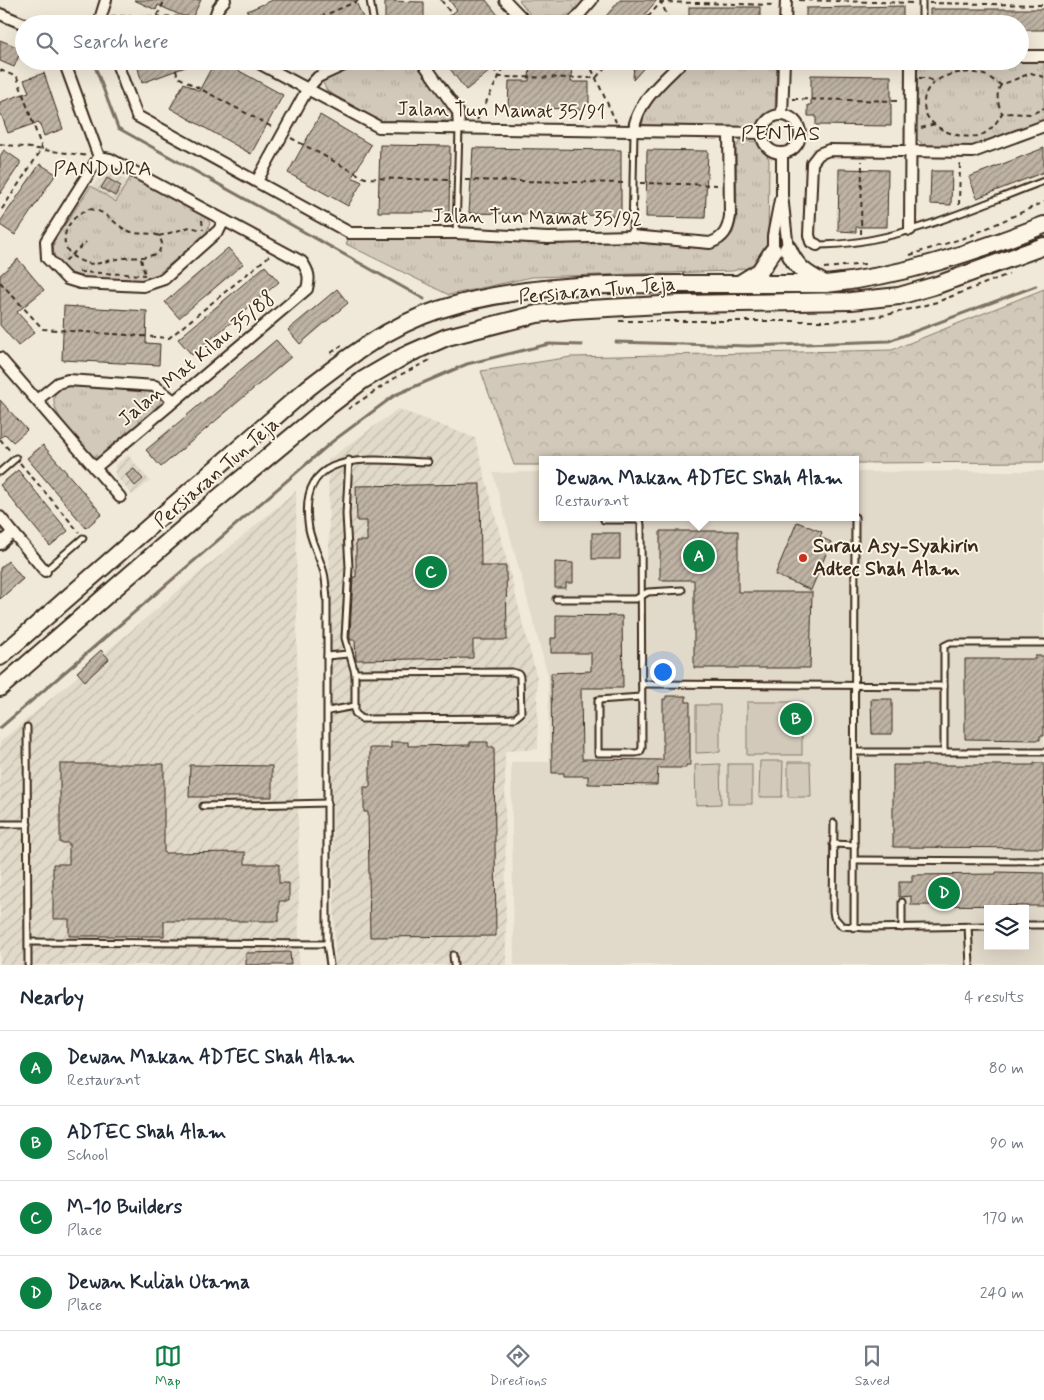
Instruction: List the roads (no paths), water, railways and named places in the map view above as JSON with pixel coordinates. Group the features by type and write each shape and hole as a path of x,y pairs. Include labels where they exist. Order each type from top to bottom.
{"main road":[{"name":"Persiaran Tun Teja","path":"0,688 216,500 329,406 363,380 406,355 447,337 537,314 678,304 884,277 915,270 1044,225"},
{"name":"Persiaran Tun Teja","path":"0,657 308,388 358,350 407,323 437,310 518,290 600,284 739,284 851,301 899,296 937,285 1044,246"},
{"path":"739,284 760,271 781,250"},
{"path":"781,250 800,270 826,284"},
{"path":"781,250 781,290"}],"street":[{"path":"103,15 106,0"},
{"path":"216,15 218,8 225,0"},
{"path":"505,0 519,15"},
{"path":"579,15 592,0"},
{"path":"0,14 15,20"},
{"path":"1029,56 1044,56"},
{"path":"67,70 99,157"},
{"name":"Jalan Tun Mamat 35/92","path":"119,70 137,116 350,233 456,233 548,238 632,236 710,243 720,239 728,229 730,185 729,133"},
{"name":"Jalan Tun Mamat 35/91","path":"273,70 379,127 762,133"},
{"path":"257,182 308,88 318,77 333,70"},
{"path":"428,70 458,112 459,128"},
{"path":"634,131 639,110 674,70"},
{"path":"782,115 784,70"},
{"path":"910,230 911,70"},
{"path":"782,115 796,122 800,132 796,146 782,154 768,148 762,133 764,125 770,119 782,115"},
{"path":"817,245 811,242 809,235 812,163 818,154 828,150 973,152 1044,126"},
{"path":"781,250 782,154"},
{"path":"99,157 110,159 122,170 224,220 219,230 164,279 154,284 144,286 80,283 67,279 47,258 46,240 99,157"},
{"path":"781,250 773,236 782,194"},
{"name":"Jalan Mat Kilau 35/88","path":"95,468 308,290 310,280 308,271 302,262 224,220"},
{"path":"0,358 120,497"},
{"path":"37,400 58,383 68,380 155,386 174,401"},
{"path":"0,517 45,571"},
{"path":"0,544 12,533"}],"lane":[{"path":"370,0 372,15"},
{"path":"922,0 922,15"},
{"path":"456,233 459,128"},
{"path":"632,236 634,131"},
{"path":"817,245 874,240 910,230 1044,181"},
{"path":"0,472 16,458"},
{"path":"349,460 346,514 349,567 345,638 348,654 355,673 354,713 360,718 397,720 515,718 520,715 520,677 516,673 355,673"},
{"path":"330,965 327,944 328,711 326,591 324,573 309,526 309,497 311,488 322,472 337,463 349,460 428,462"},
{"path":"640,521 642,684 640,752 598,752 598,700 641,697"},
{"path":"854,928 856,752 855,521"},
{"path":"45,571 83,538"},
{"path":"556,599 636,600 648,592 682,590"},
{"path":"944,751 944,646 950,642 1044,643"},
{"path":"327,656 348,654"},
{"path":"642,684 944,686"},
{"path":"328,711 355,706"},
{"path":"27,727 28,965"},
{"path":"856,752 1044,752"},
{"path":"203,806 328,803"},
{"path":"834,823 834,917 842,926 854,928 984,926"},
{"path":"0,824 28,824"},
{"path":"833,844 855,845"},
{"path":"855,860 1044,861"},
{"path":"902,902 902,928"},
{"path":"968,926 970,965"},
{"path":"1029,926 1044,926"},
{"path":"29,942 327,944"},
{"path":"453,955 454,965"}],"waterway":[{"path":"96,70 118,128 424,299"},
{"path":"616,342 748,346 889,341 1036,286"},
{"path":"0,728 333,441 395,395 467,364 549,344 582,345"}],"place":[{"name":"Dewan Makan ADTEC Shah Alam","path":"699,556"},
{"name":"Surau Asy-Syakirin Adtec Shah Alam","path":"803,558"},
{"name":"M-10 Builders","path":"431,572"},
{"name":"ADTEC Shah Alam","path":"796,719"},
{"name":"Dewan Kuliah Utama","path":"944,893"}],"district":[{"name":"PENTAS","path":"781,134"},
{"name":"PANDURA","path":"103,169"}]}
